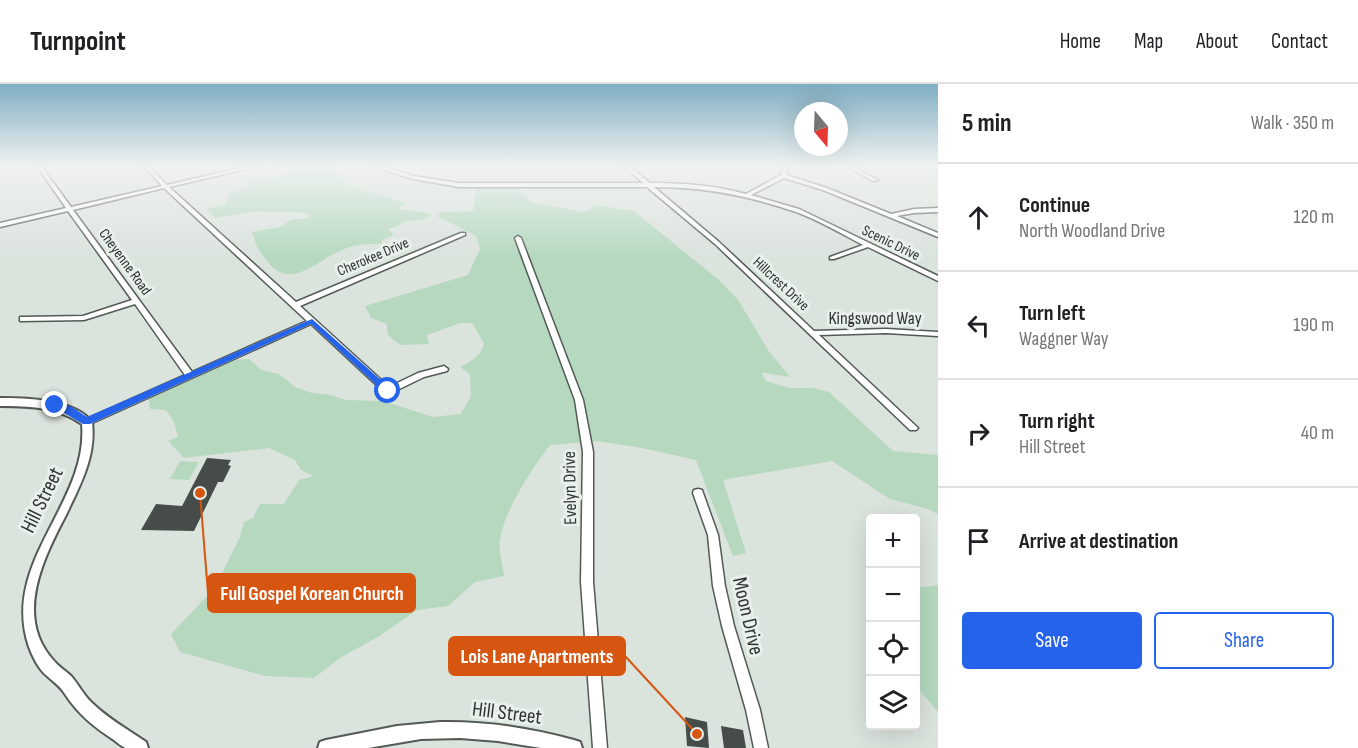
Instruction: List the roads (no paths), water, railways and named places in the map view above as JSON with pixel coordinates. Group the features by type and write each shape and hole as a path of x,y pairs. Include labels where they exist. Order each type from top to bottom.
{"street":[{"name":"Cheyenne Road","path":"61,197 189,374"},
{"path":"0,225 124,197"},
{"path":"177,197 388,391 421,375 444,369"},
{"name":"Hillcrest Drive","path":"663,197 717,243 913,428"},
{"name":"Scenic Drive","path":"755,197 788,206 938,279"},
{"path":"844,197 938,235"},
{"path":"889,216 914,211 938,210"},
{"name":"Cherokee Drive","path":"295,305 463,234"},
{"name":"Evelyn Drive","path":"518,238 579,400 588,452 587,582 600,748"},
{"path":"832,258 869,245"},
{"path":"23,319 84,318 137,301"},
{"path":"0,402 55,405 69,410 87,422 189,374 312,321"},
{"name":"Kingswood Way","path":"813,333 886,331 938,334"},
{"name":"Hill Street","path":"87,422 89,436 81,470 33,572 27,593 29,633 49,667 64,679 79,700 95,716 140,748"},
{"name":"Moon Drive","path":"698,493 713,536 719,586 728,626 753,710 761,748"},
{"name":"Hill Street","path":"326,748 419,731 451,730 513,734 574,748"}],"place":[{"name":"Full Gospel Korean Church","path":"200,493"},
{"name":"Lois Lane Apartments","path":"697,734"}]}
